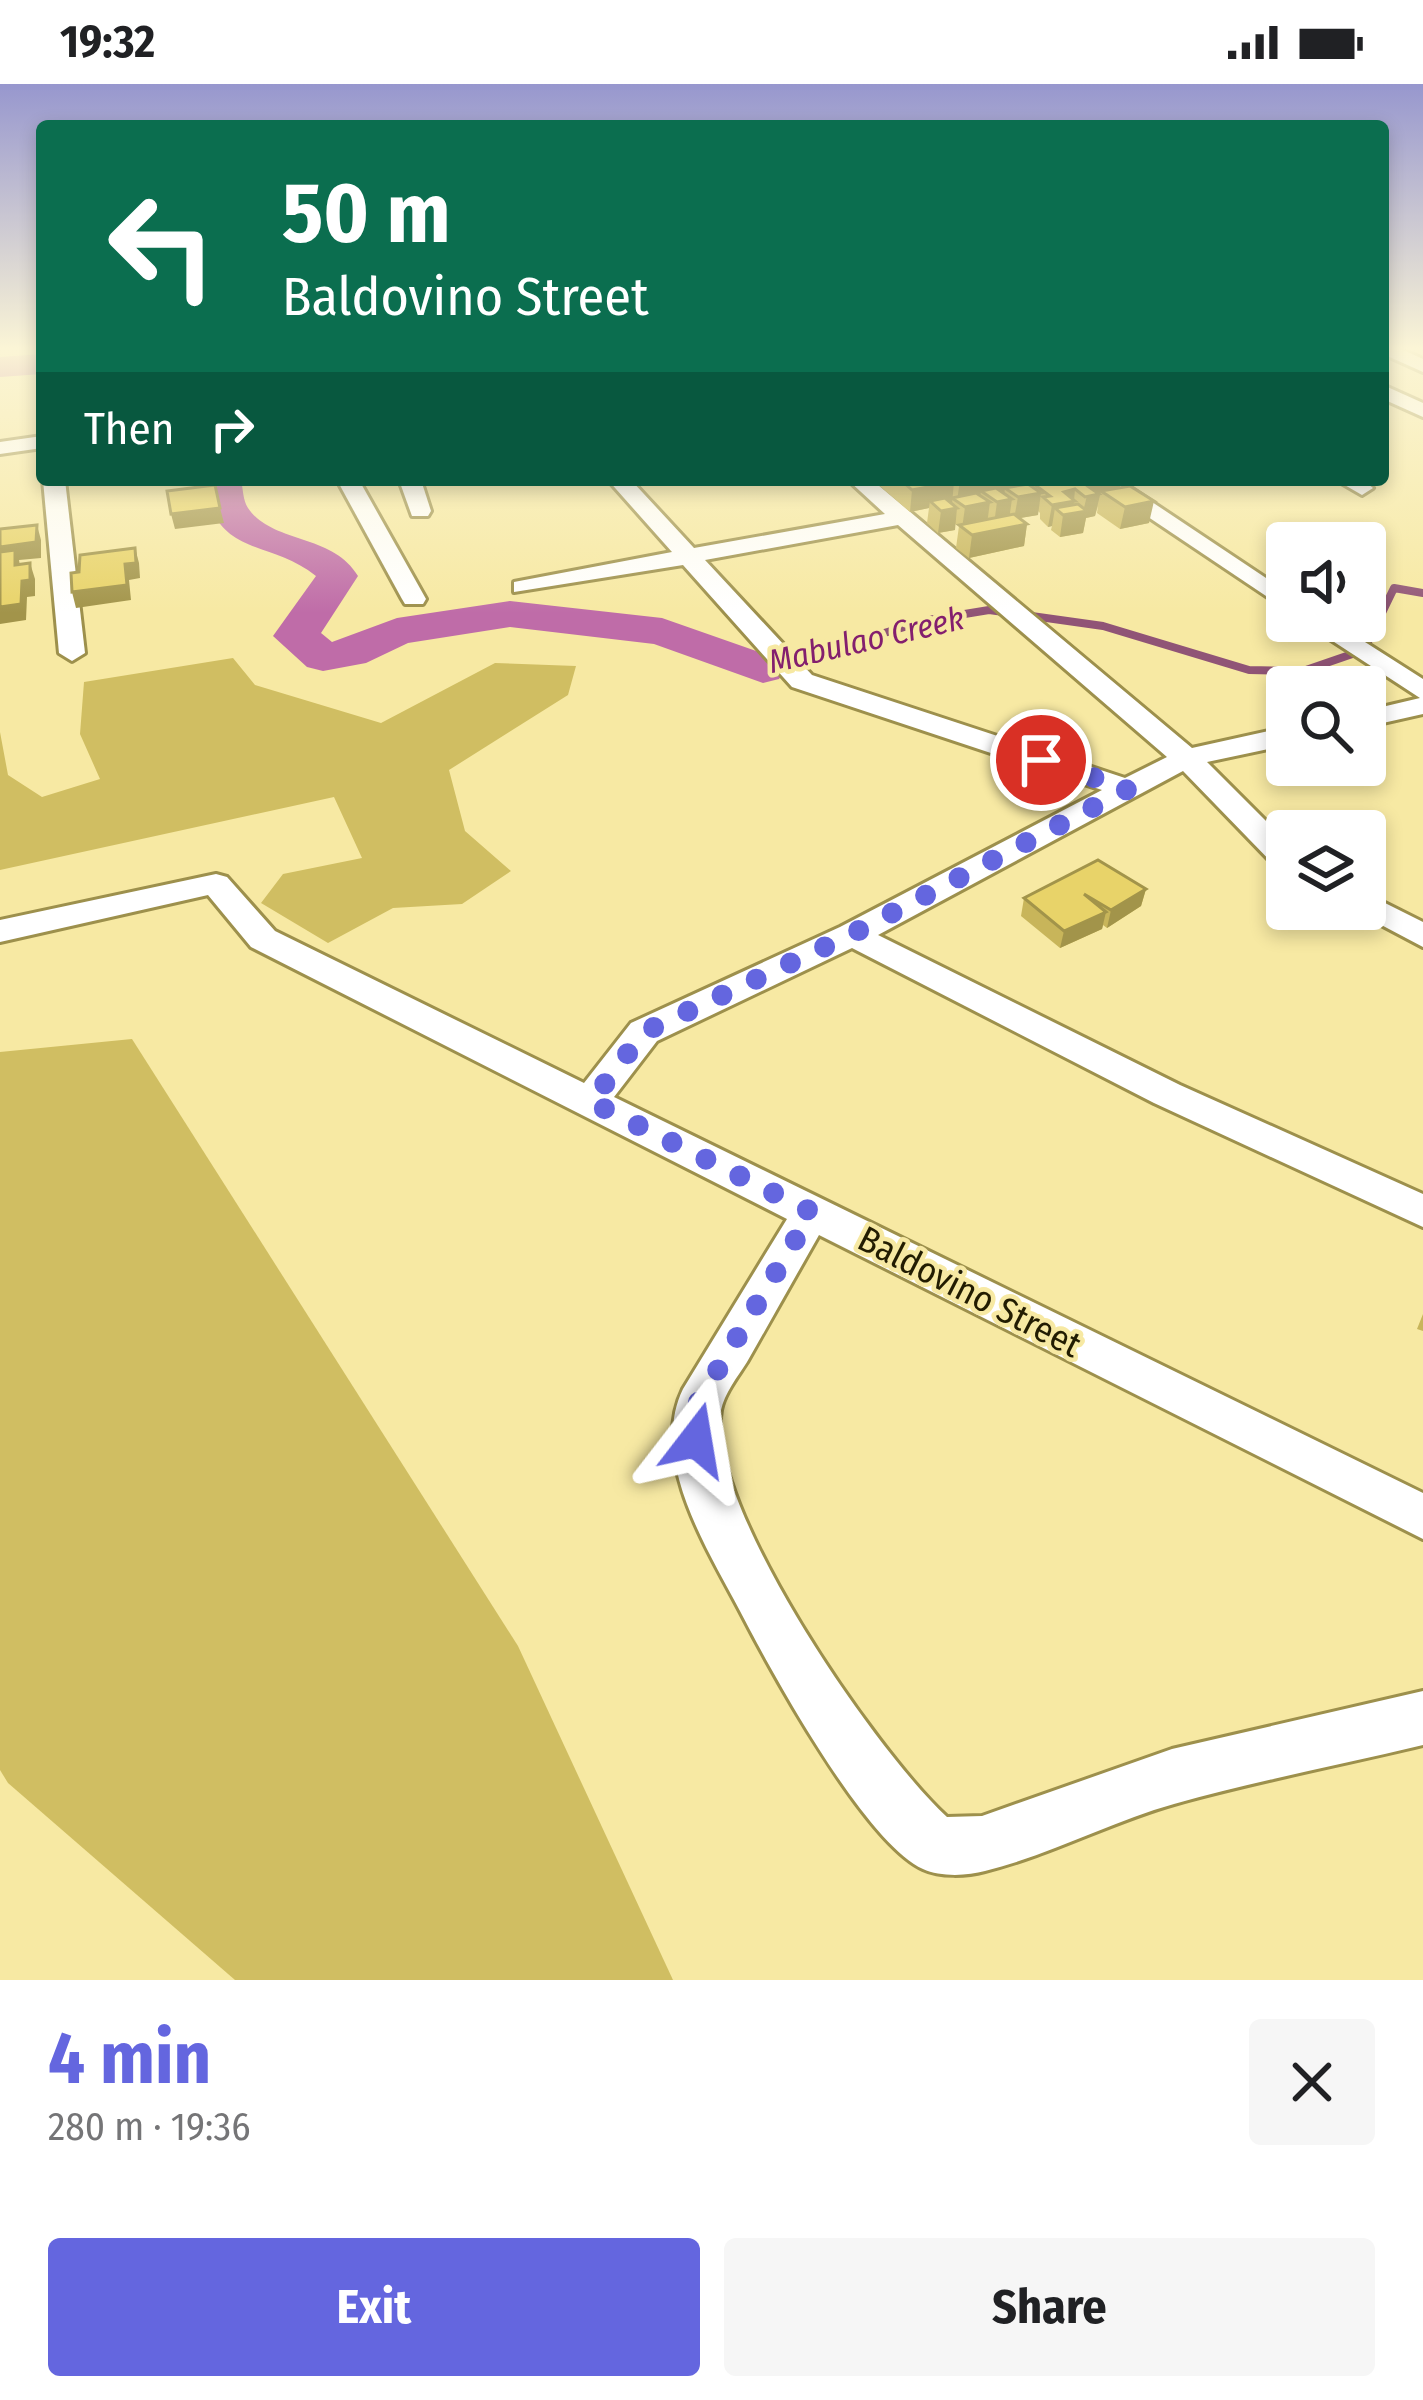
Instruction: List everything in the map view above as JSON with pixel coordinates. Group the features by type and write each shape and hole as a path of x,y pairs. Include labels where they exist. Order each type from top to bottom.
{"street":[{"path":"0,448 36,443"},
{"path":"56,486 72,653"},
{"path":"351,486 414,599"},
{"path":"412,486 420,511"},
{"path":"625,486 802,680 1128,789"},
{"path":"866,486 1186,758 1266,839"},
{"path":"1113,486 1266,589"},
{"path":"523,587 903,517"},
{"path":"1347,642 1423,692"},
{"path":"1386,714 1423,706"},
{"path":"591,1102 644,1032 852,934 1186,758 1266,741"},
{"name":"Baldovino Street","path":"0,931 216,884 263,939 1423,1517"},
{"path":"1386,915 1423,936"},
{"path":"852,934 1167,1094 1423,1211"},
{"path":"812,1212 698,1403 696,1440 706,1485 730,1542 784,1640 890,1803 936,1846 982,1844 1172,1778 1423,1718"}],"shaded area":[{"path":"233,658 255,685 381,723 495,663 576,666 568,695 449,770 465,831 511,871 462,904 393,908 328,943 261,903 283,874 362,858 334,797 0,870 0,732 8,775 42,797 100,779 80,734 84,682"},
{"path":"132,1039 518,1646 673,1980 235,1980 8,1783 0,1770 0,1052"}],"building":[{"path":"215,486 220,508 171,514 167,491"},
{"path":"1031,486 1041,493 1018,497 1005,488"},
{"path":"1036,486 1094,486 1089,487 1099,494 1085,497 1075,489 1064,492 1075,501 1052,505 1043,497 1050,496"},
{"path":"1130,486 1154,501 1125,507 1101,491"},
{"path":"996,488 1012,499 997,502 981,491"},
{"path":"976,493 990,502 965,507 952,498"},
{"path":"945,498 957,508 941,511 930,501"},
{"path":"1078,504 1087,511 1063,515 1055,508"},
{"path":"1014,514 1027,524 972,535 959,525"},
{"path":"37,525 36,542 0,547 0,529"},
{"path":"135,548 136,563 125,564 127,585 72,592 71,573 79,572 80,555"},
{"path":"15,550 15,565 30,563 30,580 22,581 21,604 0,607 0,552"},
{"path":"1098,860 1146,889 1111,910 1084,894 1106,912 1064,931 1024,898"}],"waterway":[{"name":"Mabulao Creek","path":"223,486 228,511 252,532 330,564 337,576 296,636 323,657 350,653 397,631 510,614 662,631 763,669"},
{"name":"Mabulao Creek","path":"763,669 928,620 989,610 1103,626 1249,670 1303,671 1364,650 1394,588 1423,593"}],"route":[{"path":"696,1440 698,1403 812,1212 591,1102 644,1032 852,934 1128,789 1041,760"}]}
